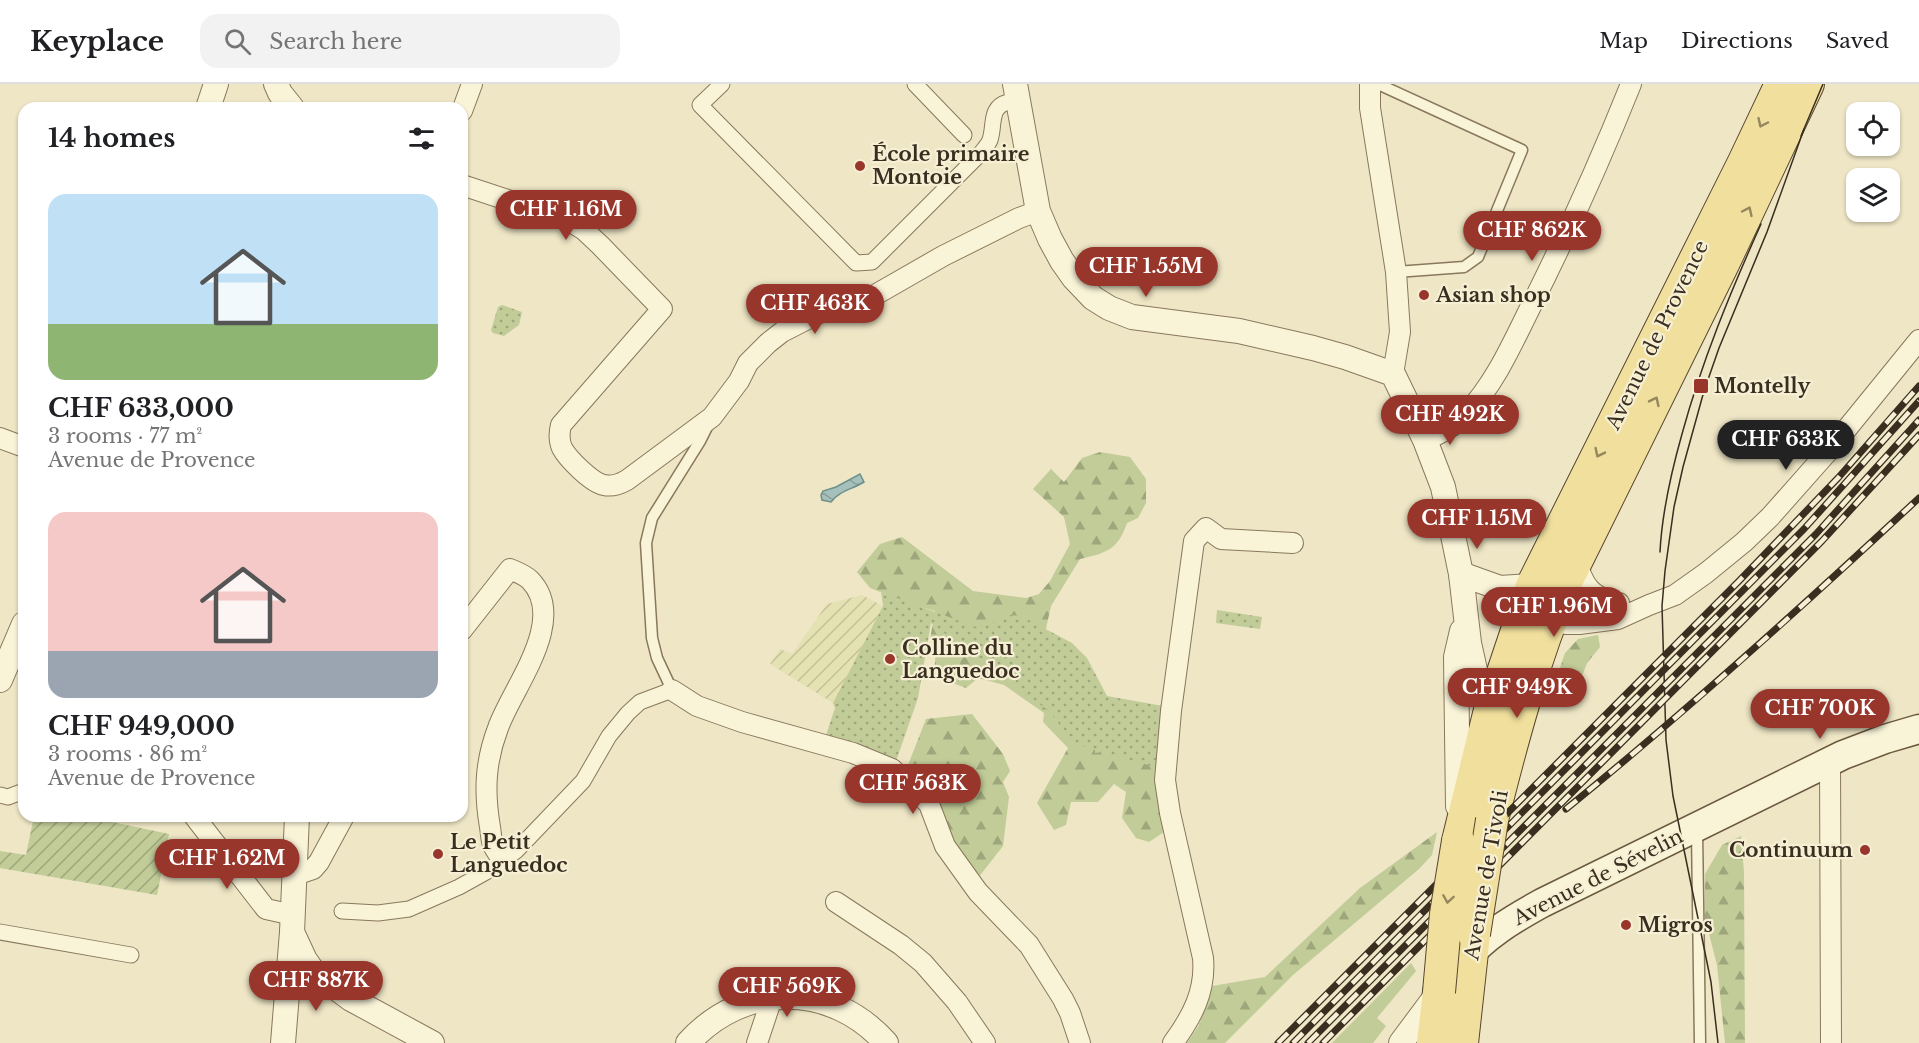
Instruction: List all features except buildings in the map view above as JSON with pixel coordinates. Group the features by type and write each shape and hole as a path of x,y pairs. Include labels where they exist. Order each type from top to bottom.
{"main road":[{"name":"Avenue de Provence","path":"1489,714 1532,586 1781,84"},
{"name":"Avenue de Provence","path":"1511,747 1555,608 1576,559 1723,264 1808,84"},
{"name":"Avenue de Tivoli","path":"1433,1043 1446,914 1458,841 1489,714"},
{"name":"Avenue de Sévelin","path":"1439,992 1473,943 1542,903 1830,761 1885,739 1919,729"},
{"name":"Avenue de Tivoli","path":"1462,1043 1473,943 1492,820 1511,747"}],"street":[{"path":"194,102 197,84"},
{"path":"210,102 216,84"},
{"path":"276,84 280,93 288,102"},
{"path":"291,84 293,102"},
{"path":"465,102 472,84"},
{"path":"722,84 700,105 856,263 872,262 981,153 990,141 996,109 1012,93"},
{"path":"915,84 964,135"},
{"path":"1012,93 1038,211 1050,238 1074,278 1093,298 1108,308 1132,317 1239,332 1313,348 1393,374 1400,332 1396,272 1370,108 1370,84"},
{"path":"1425,440 1439,434 1466,414 1497,375 1551,266 1612,132 1631,84"},
{"path":"468,187 568,220 576,225 600,245 662,309 561,425 559,438 568,456 591,479 599,484 610,486 619,484 712,417 739,381 748,363 782,332 823,311 875,295 943,256 1019,218 1038,211"},
{"path":"1461,574 1500,588 1532,586 1546,594 1555,608 1569,604 1617,611 1675,596 1744,542 1770,518 1832,447 1919,340"},
{"name":"Avenue de Tivoli","path":"1393,374 1425,440 1443,487 1461,574 1467,609 1469,643 1477,679 1489,714 1511,747"},
{"path":"0,438 18,445"},
{"path":"1173,1043 1192,1015 1203,985 1204,972 1203,958 1170,813 1165,780 1170,723 1194,541 1206,528 1221,539 1293,543"},
{"path":"1576,559 1589,590 1598,598 1618,603 1649,604"},
{"path":"468,622 510,569 529,578 542,601 542,634 498,726 490,753 486,801 493,845 502,861"},
{"name":"Avenue de Provence","path":"1510,649 1531,624 1555,608"},
{"name":"Avenue de Tivoli","path":"1458,841 1456,657 1467,609"},
{"path":"0,680 18,638"},
{"path":"342,910 378,913 409,909 459,887 502,861 516,851 583,781 609,736 628,713 640,702 672,690 697,706 742,722 853,753 892,769 929,804 945,846 978,892 1029,945 1063,999 1080,1043"},
{"path":"1830,761 1831,1043"},
{"path":"0,795 8,797 18,793"},
{"path":"199,822 266,909 293,923 305,960 312,970 351,999 432,1043"},
{"path":"283,1043 293,923 297,822"},
{"path":"295,875 311,870 319,862 341,822"},
{"path":"836,902 901,945 923,963 957,1002 985,1043"},
{"path":"0,932 131,955"},
{"path":"288,981 336,998 351,999"},
{"path":"1401,1043 1439,992"},
{"path":"688,1043 706,1026 728,1011 759,1000 791,996 830,1004 862,1021 886,1043"},
{"path":"757,1043 772,998"}],"lane":[{"path":"1378,84 1522,150 1479,257 1464,267 1396,272"},
{"path":"672,690 657,658 652,638 646,543 652,518 700,441 712,417"},
{"name":"Avenue de Sévelin","path":"1697,826 1700,1043"}],"shaded area":[{"path":"862,595 883,606 833,703 770,664 780,649 792,654 827,604"}],"green space":[{"path":"502,305 522,312 519,325 504,336 493,333 491,330 498,307"},
{"path":"1100,452 1130,457 1146,479 1146,503 1138,518 1127,523 1115,545 1097,555 1080,559 1051,606 1043,642 1056,685 1163,733 1167,830 1149,842 1136,838 1122,818 1126,792 1114,784 1098,802 1071,802 1066,825 1054,830 1037,803 1068,748 1043,722 1044,713 1004,685 978,678 966,688 934,676 936,647 930,639 935,611 870,588 857,572 880,544 902,537 973,591 1026,598 1039,594 1050,581 1070,544 1064,517 1033,489 1051,469 1064,482 1082,458"},
{"path":"881,592 979,628 1010,615 1021,616 1072,643 1087,658 1107,696 1163,706 1155,767 1103,752 1095,753 1095,750 1076,744 1049,711 931,623 918,698 895,764 824,741 835,708 833,703 883,606"},
{"path":"1217,610 1262,617 1260,629 1216,623"},
{"path":"1598,635 1600,647 1587,663 1579,684 1557,677 1565,653 1578,639"},
{"path":"972,714 1003,754 1010,771 1003,782 1009,797 1003,846 978,878 906,770 926,719"},
{"path":"33,822 112,822 169,834 157,895 0,868 0,851 26,855"},
{"path":"1437,832 1432,855 1419,869 1293,975 1225,1043 1187,1043 1199,1025 1212,986 1265,977 1360,888"},
{"path":"1741,836 1744,872 1745,1043 1725,1043 1717,965 1705,918 1705,874 1722,845"},
{"path":"1411,963 1416,971 1377,1018 1386,1026 1373,1043 1332,1043"}],"water":[{"path":"860,474 864,482 842,493 831,502 822,500 823,491"}],"tram line":[{"path":"1801,136 1823,84"},
{"path":"1718,1043 1711,982 1673,796 1666,740 1662,606 1665,571 1674,507 1704,391 1719,348 1767,232 1804,129"},
{"path":"1660,552 1668,492 1698,380 1717,328 1761,224"}],"railway":[{"path":"1278,1043 1739,581 1838,478 1919,386"},
{"path":"1293,1043 1804,529 1919,401"},
{"path":"1308,1043 1816,534 1919,420"},
{"path":"1323,1043 1822,541 1919,435"},
{"path":"1566,809 1745,656 1919,498"}],"place":[{"name":"École primaire Montoie","path":"860,166"},
{"name":"Asian shop","path":"1424,295"},
{"name":"Montelly","path":"1701,386"},
{"name":"Colline du Languedoc","path":"890,659"},
{"name":"Continuum","path":"1865,850"},
{"name":"Le Petit Languedoc","path":"438,854"},
{"name":"Migros","path":"1626,925"}]}
